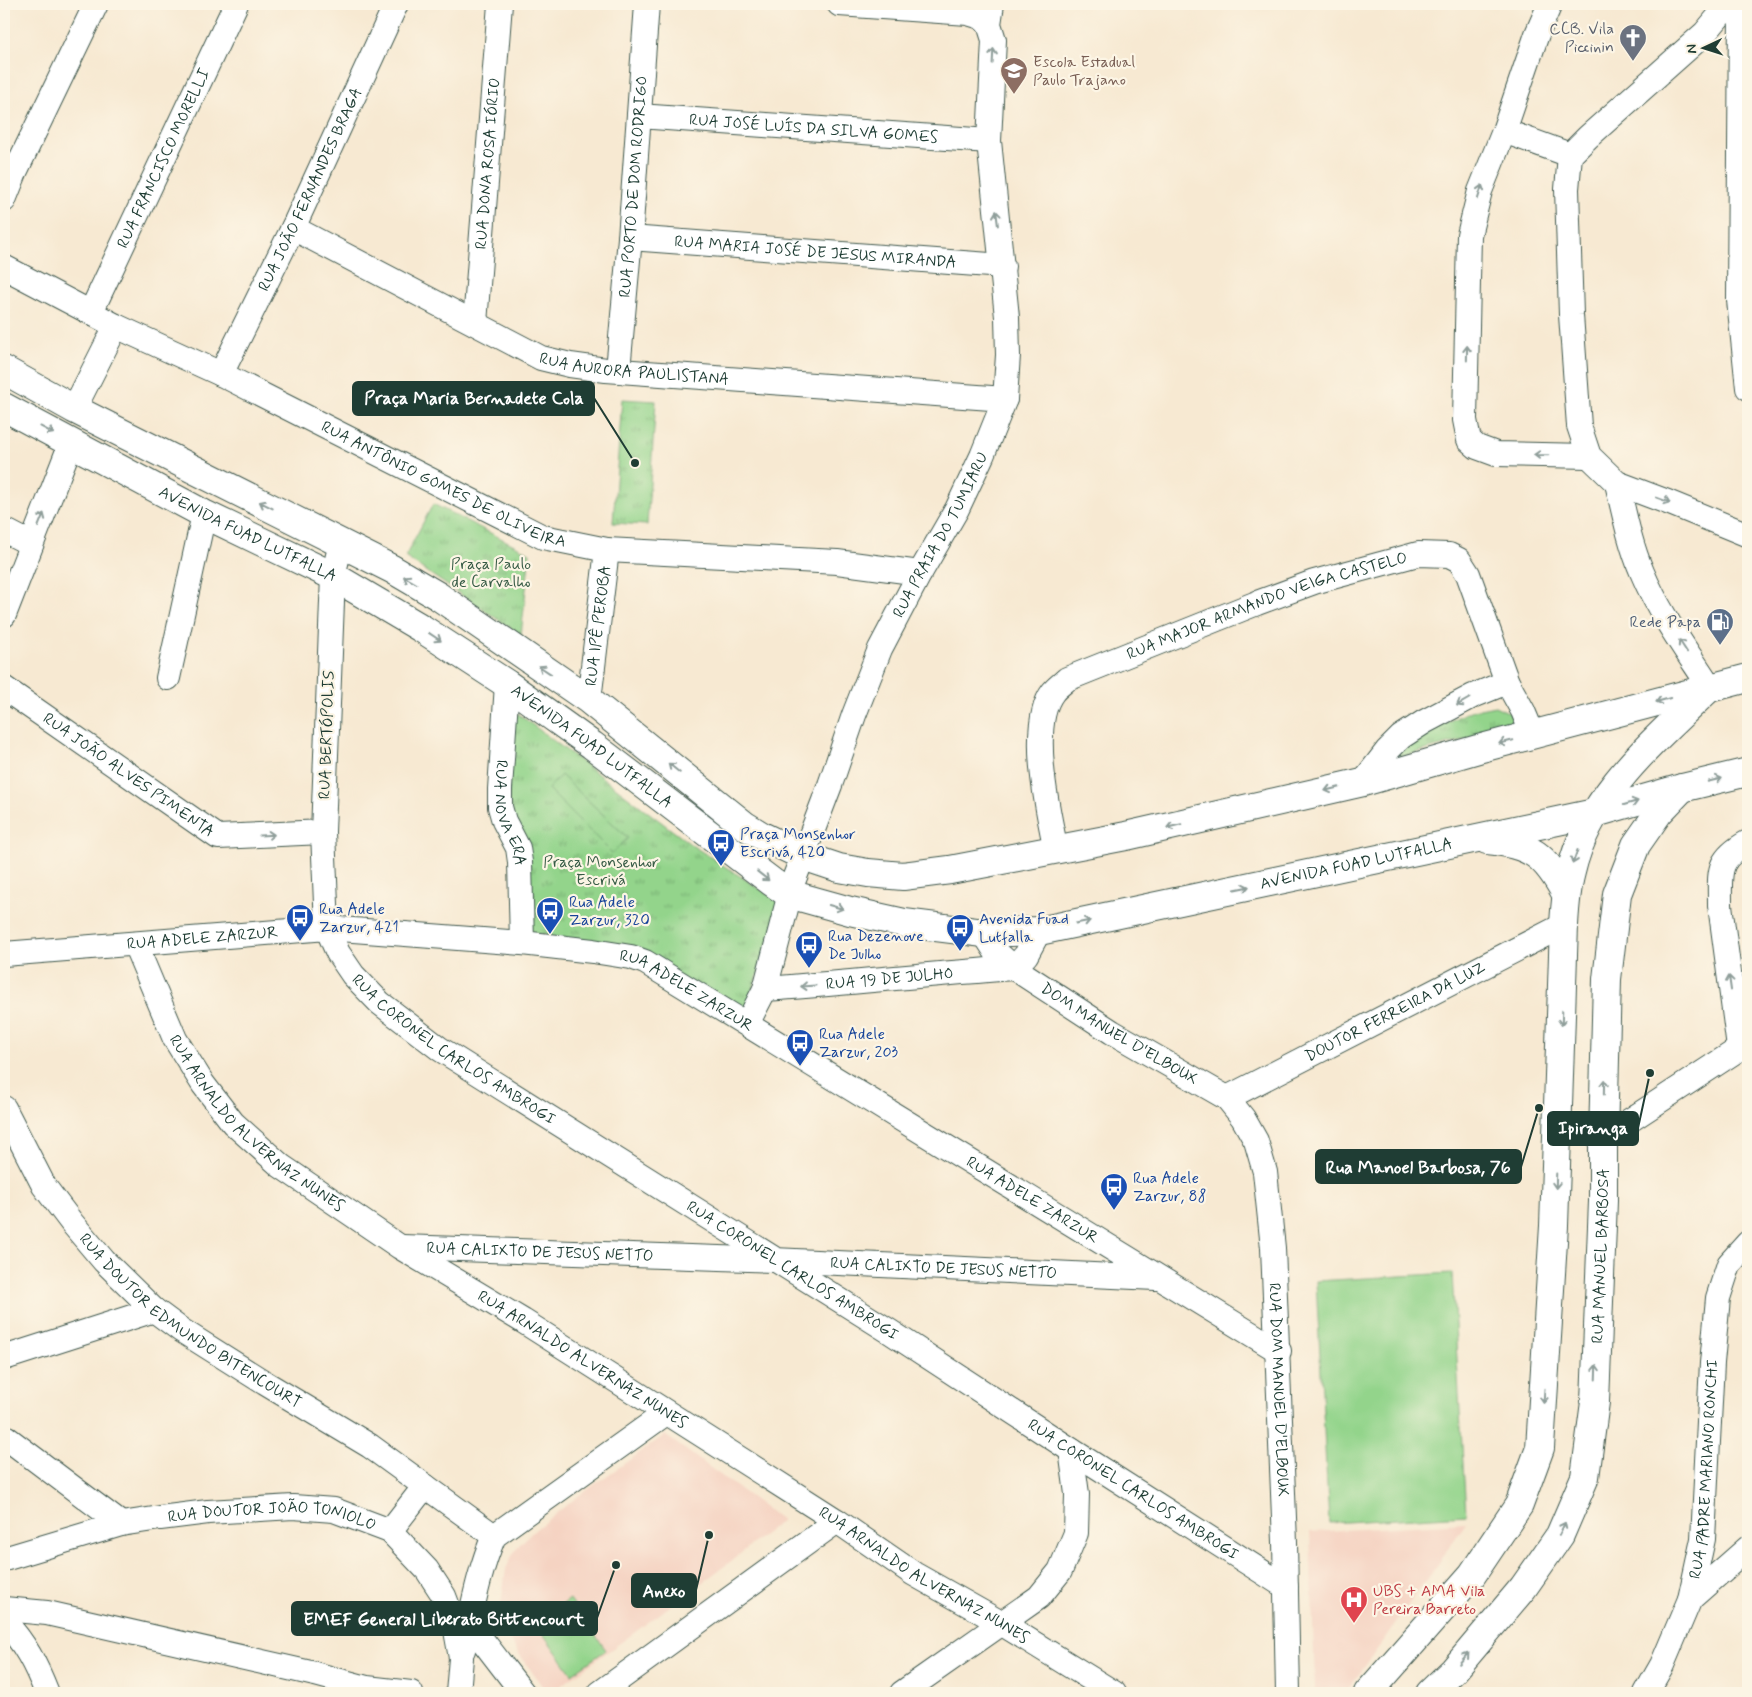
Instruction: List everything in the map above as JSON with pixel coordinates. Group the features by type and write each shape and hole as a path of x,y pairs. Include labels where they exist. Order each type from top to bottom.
{"main road":[{"name":"AVENIDA FUAD LUTFALLA","path":"4,370 74,409 392,569 438,596 589,700 744,825 803,856 839,868 868,874 903,876 950,870 1126,836 1363,782 1748,678"},
{"name":"AVENIDA FUAD LUTFALLA","path":"4,407 204,514 333,576 421,628 507,684 592,745 789,894 850,911 904,923 984,933 1039,931 1594,813 1682,788 1748,772"},
{"path":"1368,1693 1472,1575 1518,1505 1540,1448 1554,1226 1564,925 1566,894 1571,870 1594,813 1628,768 1710,687"},
{"name":"RUA MANUEL BARBOSA","path":"1430,1693 1454,1670 1522,1588 1560,1535 1585,1477 1595,1402 1604,1201 1603,1138 1607,979 1617,894 1636,845 1659,812 1682,788"},
{"path":"1476,838 1513,844 1527,848 1539,855 1549,865 1566,894"}],"street":[{"path":"4,200 10,167 96,4"},
{"name":"RUA FRANCISCO MORELLI","path":"91,312 236,4"},
{"name":"RUA JOÃO FERNANDES BRAGA","path":"221,374 293,228 396,4"},
{"name":"RUA DONA ROSA IÓRIO","path":"475,322 500,4"},
{"name":"RUA PORTO DE DOM RODRIGO","path":"618,370 630,238 647,4"},
{"path":"839,4 968,12 981,17 991,14"},
{"path":"1550,4 1537,34 1504,131 1480,192 1469,235 1465,420 1469,440 1477,447 1496,454 1589,456"},
{"path":"1729,4 1705,33 1595,130 1570,155 1566,189 1571,315 1579,426 1589,456 1617,483 1748,535"},
{"path":"1741,4 1738,300 1748,388"},
{"name":"RUA PRAIA DO TUMIARU","path":"747,1024 765,989 789,894 877,657 920,573 957,510 1005,400 1008,355 1007,316 989,141 994,40 991,14"},
{"name":"RUA JOSÉ LUÍS DA SILVA GOMES","path":"639,116 989,141"},
{"path":"1504,131 1570,155"},
{"name":"RUA AURORA PAULISTANA","path":"293,228 541,358 570,365 618,370 1005,400"},
{"name":"RUA MARIA JOSÉ DE JESUS MIRANDA","path":"630,238 1003,266"},
{"name":"RUA ANTÔNIO GOMES DE OLIVEIRA","path":"4,267 116,326 221,374 543,537 607,550 837,562 920,573"},
{"path":"74,409 116,326"},
{"path":"4,615 71,443"},
{"path":"1617,483 1642,572 1663,614 1710,687"},
{"path":"168,678 204,514"},
{"path":"4,530 31,544"},
{"name":"RUA BERTÓPOLIS","path":"328,928 323,832 333,576 341,542"},
{"name":"RUA IPÊ PEROBA","path":"589,700 607,550"},
{"name":"RUA MAJOR ARMANDO VEIGA CASTELO","path":"1056,850 1044,783 1040,745 1044,714 1052,693 1067,679 1314,582 1418,554 1449,555 1459,560 1468,574 1508,682 1533,735"},
{"path":"1363,782 1387,751 1402,737 1424,722 1473,696 1508,682"},
{"name":"RUA NOVA ERA","path":"507,684 500,807 504,821 518,848 522,943"},
{"name":"RUA JOÃO ALVES PIMENTA","path":"4,688 218,838 323,832"},
{"path":"1603,1138 1744,1046 1720,905 1720,882 1722,863 1733,850 1748,842"},
{"name":"DOUTOR FERREIRA DA LUZ","path":"1227,1098 1564,925"},
{"name":"RUA ADELE ZARZUR","path":"4,954 328,928 522,943 593,950 631,957 645,962 747,1024 1278,1352"},
{"name":"RUA CORONEL CARLOS AMBROGI","path":"328,928 338,953 353,975 380,1002 440,1049 889,1331 1071,1450 1286,1586"},
{"path":"1014,968 1026,955 1039,931"},
{"name":"DOM MANUEL D'ELBOUX","path":"984,933 996,952 1014,968 1112,1032 1227,1098"},
{"name":"RUA ARNALDO ALVERNAZ NUNES","path":"135,944 175,1039 203,1084 233,1123 281,1166 400,1246 523,1321 837,1521 914,1574 1001,1623 1114,1693"},
{"name":"RUA 19 DE JULHO","path":"765,989 1014,968"},
{"name":"RUA DOM MANUEL D'ELBOUX","path":"1227,1098 1243,1118 1256,1141 1265,1172 1273,1248 1286,1586 1288,1693"},
{"name":"RUA DOUTOR EDMUNDO BITENCOURT","path":"4,1108 44,1186 104,1261 154,1310 198,1341 370,1446 494,1536"},
{"name":"RUA PADRE MARIANO RONCHI","path":"1646,1693 1662,1665 1690,1599 1703,1539 1712,1363 1718,1298 1729,1264 1748,1243"},
{"name":"RUA CALIXTO DE JESUS NETTO","path":"400,1246 774,1260 1159,1278"},
{"path":"4,1358 154,1310"},
{"path":"447,1693 461,1658 478,1580 484,1558 494,1536 666,1413"},
{"path":"4,1436 121,1524"},
{"path":"902,1693 1039,1596 1060,1571 1076,1533 1077,1494 1071,1450"},
{"path":"390,1531 425,1486"},
{"name":"RUA DOUTOR JOÃO TONIOLO","path":"4,1559 121,1524 208,1512 293,1507 334,1510 390,1531 426,1570 444,1596 455,1625 461,1658 458,1693"},
{"path":"600,1693 837,1521"},
{"path":"1690,1599 1748,1548"},
{"path":"4,1609 47,1613 305,1672 370,1690 410,1693"},
{"path":"4,1621 18,1635 36,1666 48,1693"},
{"path":"469,1623 523,1693"}],"shaded area":[{"path":"665,1435 782,1520 730,1562 627,1638 550,1693 547,1693 498,1624 506,1569 520,1544 536,1529 581,1494"},
{"name":"UBS + AMA Vila Pereira Barreto","path":"1466,1523 1346,1693 1317,1692 1315,1687 1310,1532"}],"green space":[{"path":"622,399 656,401 647,525 613,523"},
{"name":"Praça Paulo de Carvalho","path":"433,504 530,553 521,635 405,557"},
{"path":"1495,706 1510,713 1514,727 1391,759 1411,740 1470,711"},
{"name":"Praça Monsenhor Escrivá","path":"513,710 693,846 782,903 744,1015 645,958 529,932 508,804"},
{"path":"561,775 628,838 612,853 548,789"},
{"path":"1452,1273 1466,1515 1329,1523 1316,1281"},
{"path":"570,1599 606,1650 572,1674 536,1624"}],"place":[{"name":"CCB. Vila Piccinin","path":"1633,62"},
{"name":"Escola Estadual Paulo Trajano","path":"1014,95"},
{"name":"Praça Maria Bernadete Cola","path":"635,463"},
{"name":"Rede Papa","path":"1720,646"},
{"name":"Praça Monsenhor Escrivá, 420","path":"721,867"},
{"name":"Rua Adele Zarzur, 320","path":"550,935"},
{"name":"Rua Adele Zarzur, 421","path":"300,942"},
{"name":"Avenida Fuad Lutfalla","path":"960,952"},
{"name":"Rua Dezenove De Julho","path":"809,969"},
{"name":"Rua Adele Zarzur, 203","path":"800,1067"},
{"name":"Ipiranga","path":"1650,1073"},
{"name":"Rua Manoel Barbosa, 76","path":"1539,1108"},
{"name":"Rua Adele Zarzur, 88","path":"1114,1211"},
{"name":"Anexo","path":"709,1535"},
{"name":"EMEF General Liberato Bittencourt","path":"616,1565"},
{"name":"UBS + AMA Vila Pereira Barreto","path":"1354,1624"}]}
